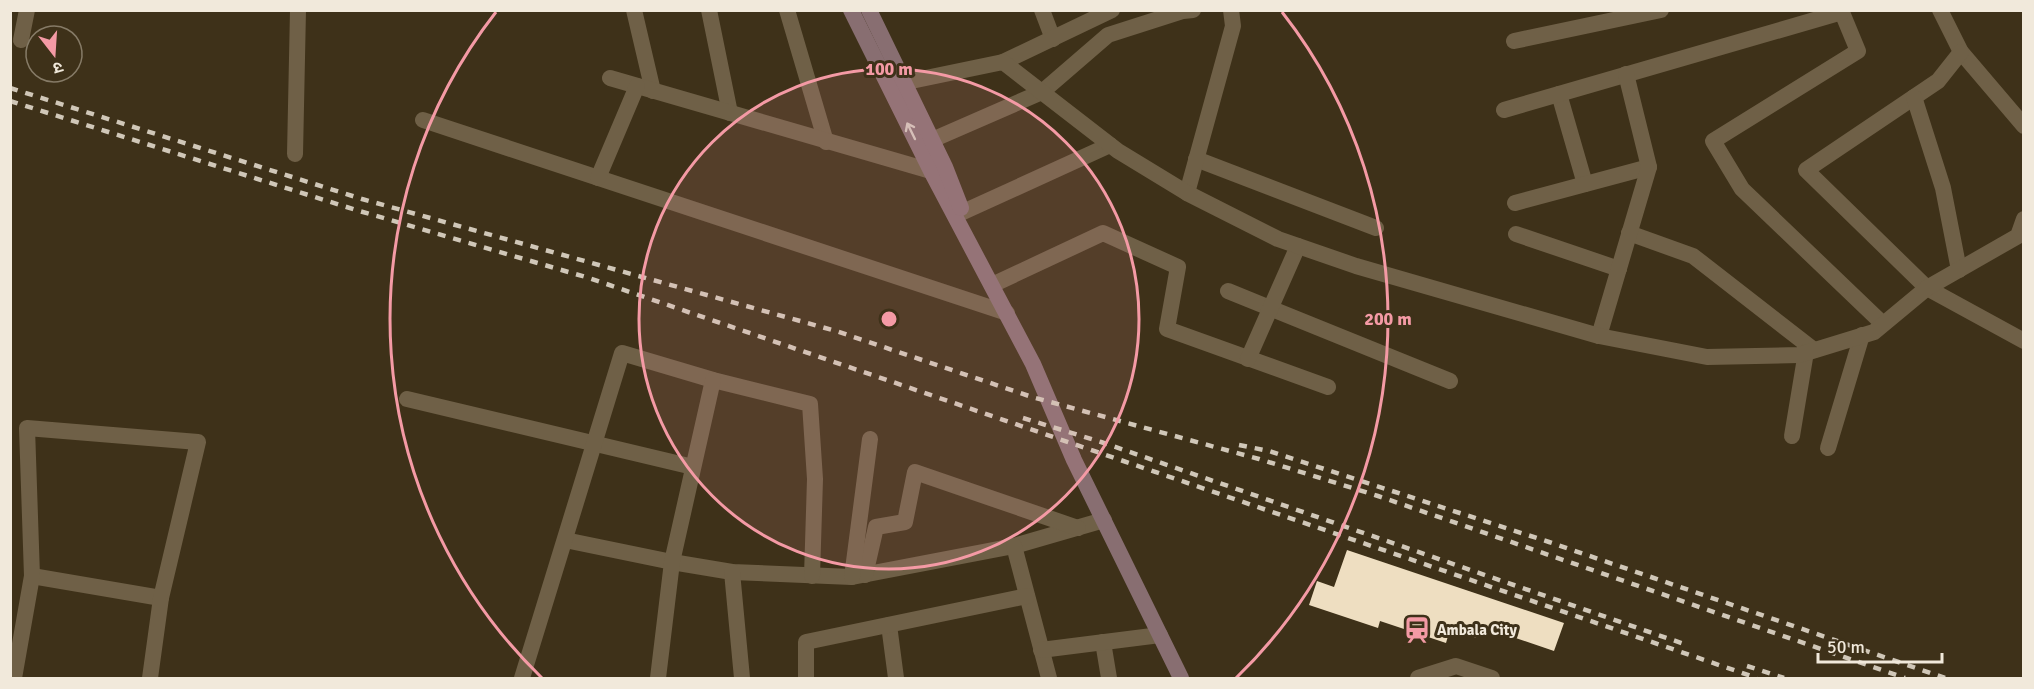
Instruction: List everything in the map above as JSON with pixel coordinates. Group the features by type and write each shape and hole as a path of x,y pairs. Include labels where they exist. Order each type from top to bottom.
{"main road":[{"path":"851,10 932,140 945,167 989,280"},
{"path":"869,10 931,171 1033,364 1074,460 1181,678"}],"street":[{"path":"21,40 27,10"},
{"path":"295,154 298,10"},
{"path":"598,178 645,88 634,10"},
{"path":"709,10 730,113"},
{"path":"787,10 826,142"},
{"path":"1042,10 1053,39"},
{"path":"896,84 1003,62 1112,10"},
{"path":"932,140 1042,92 1108,35 1183,11 1193,10"},
{"path":"1187,193 1233,26 1231,10"},
{"path":"1514,41 1661,10"},
{"path":"1940,10 1961,52 2024,126"},
{"path":"1504,110 1842,11 1858,51 1713,141 1742,189 1883,324"},
{"path":"1961,52 1938,81 1806,170 1927,288 2024,341"},
{"path":"1003,62 1110,145 1187,193 1278,239 1356,266 1599,336 1707,357 1799,355 1874,332 1927,288 2018,236 2024,219"},
{"path":"1599,336 1649,167 1626,74"},
{"path":"610,78 931,171"},
{"path":"1559,94 1585,184"},
{"path":"1914,97 1943,188 1959,270"},
{"path":"423,120 1006,313"},
{"path":"963,212 1110,145"},
{"path":"1196,159 1376,228"},
{"path":"1515,203 1649,167"},
{"path":"989,280 1103,233 1178,267 1167,329 1328,387"},
{"path":"1629,233 1693,256 1810,351"},
{"path":"1516,234 1619,268"},
{"path":"1248,359 1298,246"},
{"path":"1228,291 1450,381"},
{"path":"1828,448 1862,335"},
{"path":"1792,436 1810,351"},
{"path":"522,678 622,353 713,380 810,404 816,479 812,576"},
{"path":"664,678 672,562 713,380"},
{"path":"407,399 693,467"},
{"path":"14,678 32,576 27,428 198,442 161,598 150,678"},
{"path":"859,576 870,439"},
{"path":"859,576 876,527 905,522 915,472 1078,528"},
{"path":"565,540 732,572 859,576 1014,546 1104,520"},
{"path":"1014,546 1049,678"},
{"path":"732,572 742,678"},
{"path":"32,576 161,598"},
{"path":"806,678 806,642 1027,596"},
{"path":"889,625 896,678"},
{"path":"1041,650 1160,635"},
{"path":"1103,642 1109,678"},
{"path":"1418,678 1454,672 1492,678"}],"building":[{"path":"1347,550 1564,623 1554,651 1480,626 1476,638 1450,629 1446,643 1380,621 1378,628 1309,605 1317,581 1334,587"}],"railway":[{"path":"10,88 362,199 836,331 1032,397 1259,459 1378,496 1905,678"},
{"path":"10,101 356,210 589,278 1757,678"},
{"path":"1023,418 1101,442 1687,645"},
{"path":"1239,445 1269,451 1549,542 1945,678"},
{"path":"1747,666 1784,678"}],"place":[{"name":"Ambala City","path":"1417,630"}]}
